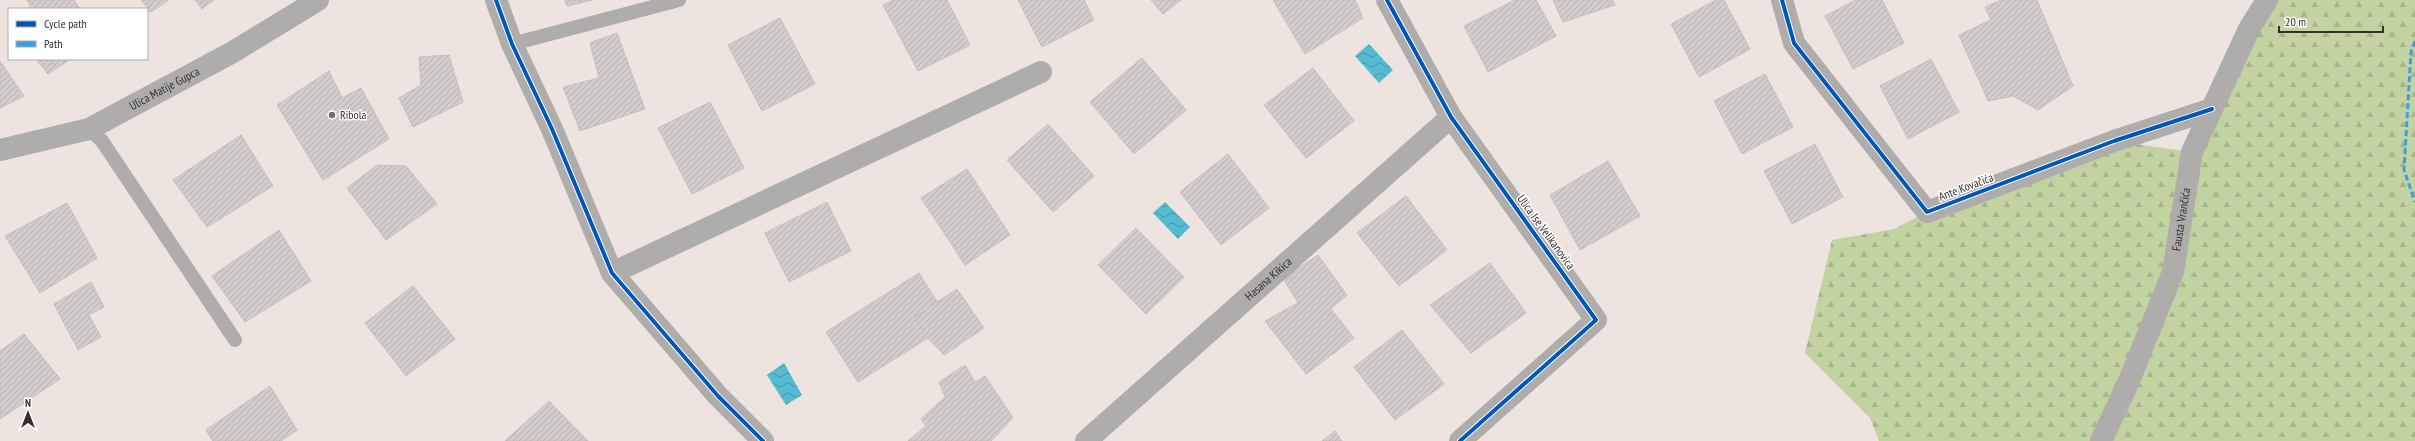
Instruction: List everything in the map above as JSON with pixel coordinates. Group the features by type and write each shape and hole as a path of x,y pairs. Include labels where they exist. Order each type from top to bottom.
{"street":[{"name":"Ulica Matije Gupca","path":"0,150 89,129 233,52 318,0"},
{"path":"496,0 512,44 552,129 612,273 718,396 763,441"},
{"name":"Ulica Ise Velikanovica","path":"1387,0 1451,117 1596,320 1460,441"},
{"name":"Ante Kovačića","path":"1782,0 1794,43 1927,212 2114,141 2212,109"},
{"name":"Fausta Vrančića","path":"2101,441 2129,381 2173,272 2192,152 2249,29 2267,0"},
{"path":"612,273 1041,72"},
{"name":"Hasana Kikica","path":"1086,441 1451,117"}],"lane":[{"path":"512,44 679,0"},
{"path":"89,129 102,141 235,340"}],"green space":[{"path":"2267,0 2415,0 2415,441 1879,441 1870,418 1805,353 1832,240 1894,229 1927,212 2114,141 2192,152"}],"water":[{"path":"1369,44 1393,70 1379,83 1355,56"},
{"path":"1165,202 1190,227 1178,239 1153,213"},
{"path":"784,363 802,395 786,405 767,375"}],"building":[{"path":"27,0 74,0 79,8 28,8 31,6"},
{"path":"141,0 169,0 151,12"},
{"path":"195,0 214,0 202,9"},
{"path":"565,0 592,0 567,6"},
{"path":"894,0 947,0 970,45 918,71 883,5"},
{"path":"1018,0 1084,0 1094,20 1042,47"},
{"path":"1151,0 1181,0 1163,14"},
{"path":"1273,0 1355,0 1363,18 1305,54"},
{"path":"1515,0 1536,0 1556,36 1488,72 1464,26"},
{"path":"1553,0 1613,0 1615,5 1563,22"},
{"path":"1716,0 1724,0 1750,49 1699,77 1671,24"},
{"path":"1856,0 1882,0 1904,43 1853,69 1825,16"},
{"path":"2001,0 2037,0 2073,86 2038,110 2013,96 1988,101 1959,35 1991,20 1985,7"},
{"path":"780,18 815,84 762,111 728,45"},
{"path":"617,33 645,109 580,131 563,87 599,78 590,43"},
{"path":"449,55 463,102 413,127 399,98 421,85 419,57"},
{"path":"1142,58 1186,110 1134,154 1090,102"},
{"path":"1931,59 1959,112 1908,139 1880,86"},
{"path":"37,60 69,60 48,74"},
{"path":"0,61 24,96 0,108"},
{"path":"1313,68 1354,121 1306,158 1264,105"},
{"path":"329,71 342,98 361,88 389,139 323,180 277,105"},
{"path":"1765,74 1793,127 1742,154 1714,101"},
{"path":"710,102 744,168 692,194 658,128"},
{"path":"1048,124 1094,176 1053,212 1007,160"},
{"path":"241,135 273,186 207,227 173,180"},
{"path":"1815,144 1843,197 1792,224 1764,171"},
{"path":"1228,154 1269,208 1221,245 1180,192"},
{"path":"1608,161 1640,216 1580,250 1550,195"},
{"path":"377,165 406,166 437,204 386,240 347,188"},
{"path":"967,169 1010,235 965,265 921,198"},
{"path":"1406,196 1447,250 1399,286 1357,233"},
{"path":"827,202 851,251 789,282 765,233"},
{"path":"67,203 97,258 40,293 5,236"},
{"path":"1136,228 1184,277 1146,314 1098,265"},
{"path":"279,230 311,281 245,322 212,276"},
{"path":"1318,255 1347,295 1331,309 1354,338 1306,374 1265,321 1298,303 1283,278"},
{"path":"1490,263 1526,313 1471,353 1430,305"},
{"path":"919,273 938,303 915,317 928,338 858,382 826,332"},
{"path":"91,282 104,307 89,315 101,337 78,350 54,304"},
{"path":"413,286 455,339 406,376 365,323"},
{"path":"957,289 984,328 944,355 928,338 915,317"},
{"path":"1402,330 1444,384 1395,420 1354,367"},
{"path":"24,334 60,379 0,419 0,351"},
{"path":"965,365 975,382 985,376 1013,418 991,441 908,441 926,426 921,419 945,397 939,382"},
{"path":"270,386 297,430 281,441 213,441 206,430"},
{"path":"549,401 588,441 505,441"},
{"path":"1335,431 1342,441 1322,441"}],"marked path":[{"path":"2415,41 2411,52 2404,170 2415,202"}],"cycle path":[{"path":"496,0 512,44 552,129 612,273 718,396 763,441"},
{"path":"1387,0 1451,117 1596,320 1460,441"},
{"path":"1782,0 1794,43 1927,212 2114,141 2212,109"}],"place":[{"name":"Ribola","path":"332,115"}]}
